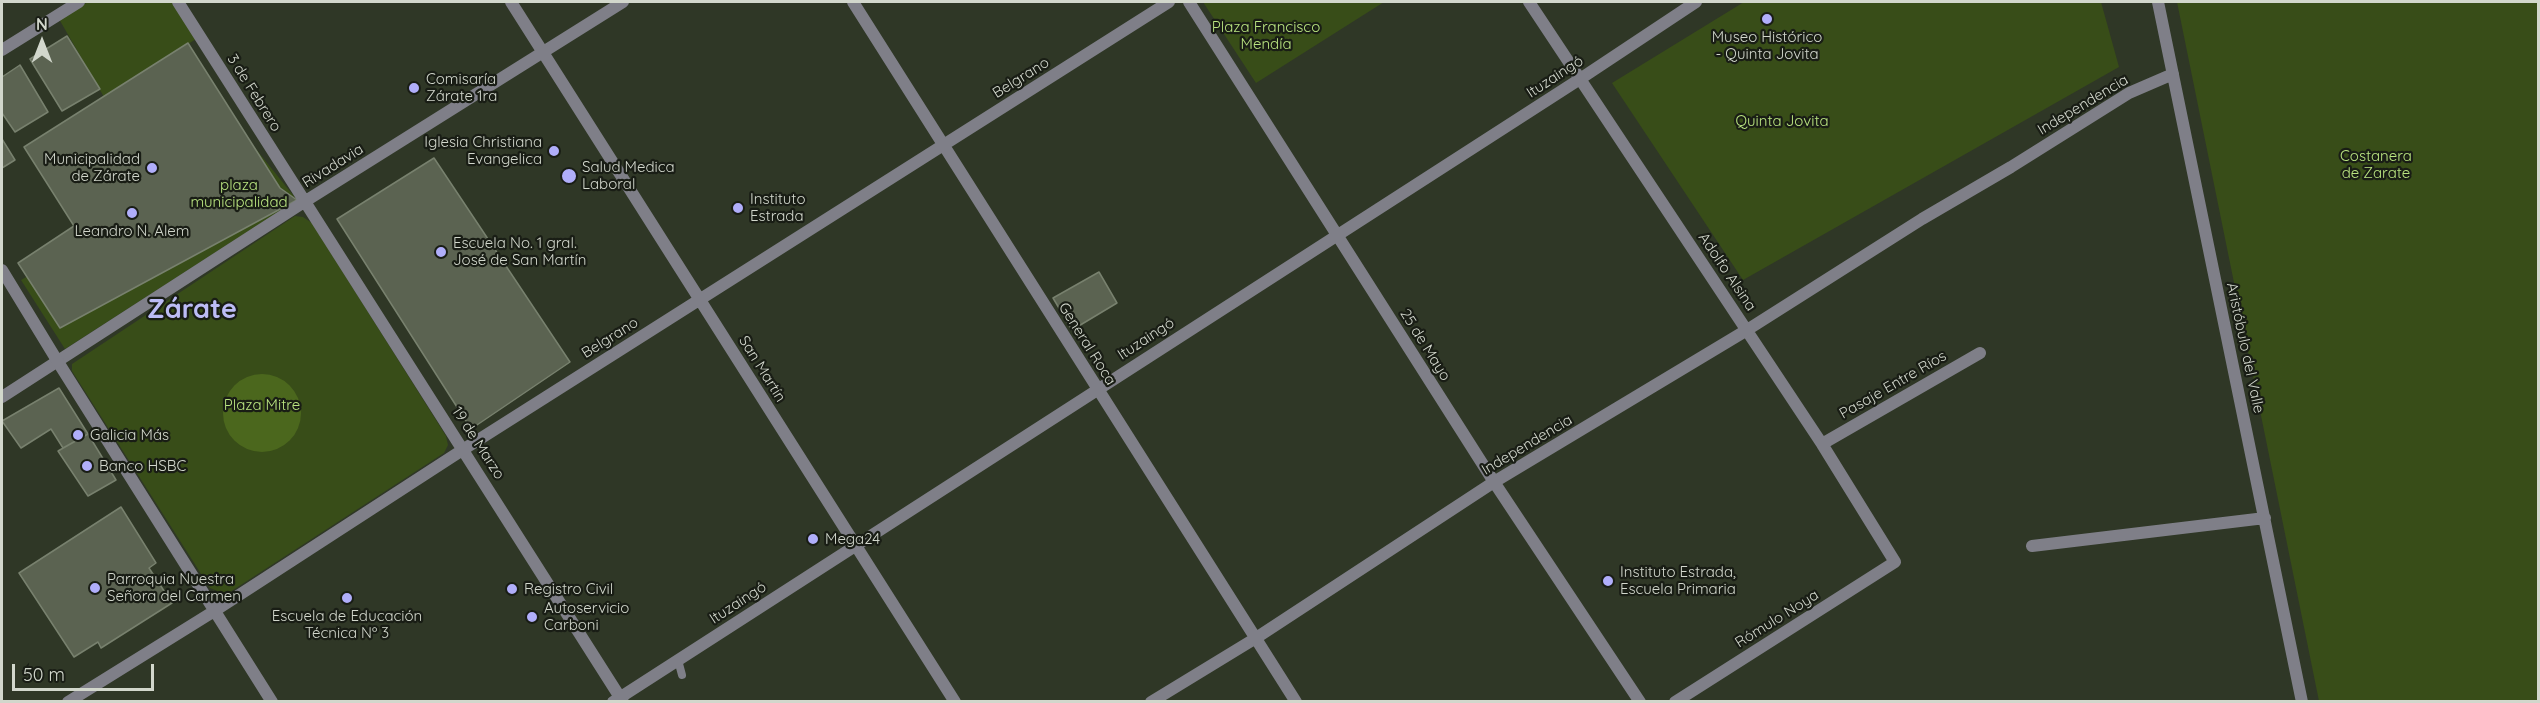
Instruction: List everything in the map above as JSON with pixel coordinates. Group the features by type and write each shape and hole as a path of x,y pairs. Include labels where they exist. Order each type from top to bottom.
{"street":[{"path":"2,50 79,2"},
{"name":"3 de Febrero","path":"178,2 304,201"},
{"name":"San Martín","path":"511,2 955,702"},
{"name":"Rivadavia","path":"2,397 304,201 622,2"},
{"name":"General Roca","path":"853,2 1296,702"},
{"name":"Belgrano","path":"69,702 1169,2"},
{"name":"25 de Mayo","path":"1189,2 1494,482 1640,702"},
{"name":"Adolfo Alsina","path":"1529,2 1822,444 1895,562"},
{"name":"Ituzaingó","path":"619,700 1696,2"},
{"name":"Aristóbulo del Valle","path":"2158,2 2302,702"},
{"name":"Independencia","path":"1151,702 1256,638 1494,482 1747,330 1922,219 2011,167 2128,93 2173,74"},
{"name":"19 de Marzo","path":"304,201 464,449 619,700"},
{"path":"2,270 272,702"},
{"name":"Pasaje Entre Ríos","path":"1822,444 1980,353"},
{"path":"2032,546 2265,518"},
{"name":"Rómulo Noya","path":"1676,702 1895,562"}],"lane":[{"path":"678,660 682,675"}],"green space":[{"path":"88,2 174,2 196,39 104,97 59,19"},
{"name":"Plaza Francisco Mendía","path":"1203,2 1384,2 1256,83"},
{"name":"Quinta Jovita","path":"1744,2 2101,2 2119,67 1743,280 1612,83"},
{"name":"Costanera de Zarate","path":"2177,2 2538,2 2538,701 2319,701"},
{"name":"plaza municipalidad","path":"251,143 297,200 65,349 21,280 188,184"},
{"name":"Plaza Mitre","path":"295,216 303,217 312,223 446,436 448,445 444,453 230,592 220,592 210,588 72,371 72,364"}],"shaded area":[{"path":"262,374 277,377 290,385 298,398 301,413 298,428 290,441 277,449 262,452 247,449 234,441 226,428 223,413 226,398 234,385 247,377"}],"building":[{"path":"67,36 100,89 62,111 30,59"},
{"name":"Municipalidad de Zárate","path":"188,43 280,188 297,200 60,328 18,263 74,226 24,147"},
{"path":"20,65 48,112 15,132 2,113 2,77"},
{"path":"2,139 15,160 2,168"},
{"name":"Escuela No. 1 gral. José de San Martín","path":"434,158 570,362 471,429 337,219"},
{"path":"1099,272 1117,303 1072,330 1053,298"},
{"path":"59,388 88,434 63,448 51,429 21,448 2,421"},
{"name":"Banco HSBC","path":"88,434 116,480 88,496 58,451"},
{"name":"Parroquia Nuestra Señora del Carmen","path":"121,507 156,563 149,568 172,603 101,648 98,642 74,657 19,573"}],"place":[{"name":"Museo Histórico - Quinta Jovita","path":"1767,19"},
{"name":"Comisaría Zárate 1ra","path":"414,88"},
{"name":"Iglesia Christiana Evangelica","path":"554,151"},
{"name":"Municipalidad de Zárate","path":"152,168"},
{"name":"Salud Medica Laboral","path":"569,176"},
{"name":"Instituto Estrada","path":"738,208"},
{"name":"Leandro N. Alem","path":"132,213"},
{"name":"Escuela No. 1 gral. José de San Martín","path":"441,252"},
{"name":"Galicia Más","path":"78,435"},
{"name":"Banco HSBC","path":"87,466"},
{"name":"Mega24","path":"813,539"},
{"name":"Instituto Estrada, Escuela Primaria","path":"1608,581"},
{"name":"Parroquia Nuestra Señora del Carmen","path":"95,588"},
{"name":"Registro Civil","path":"512,589"},
{"name":"Escuela de Educación Técnica Nº 3","path":"347,598"},
{"name":"Autoservicio Carboni","path":"532,617"}],"district":[{"name":"Zárate","path":"192,310"}]}
